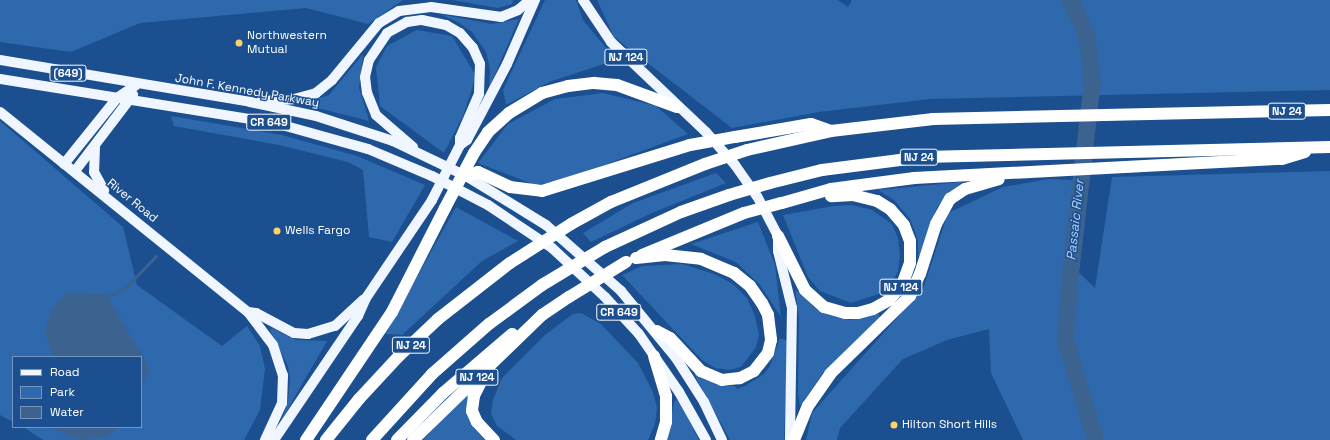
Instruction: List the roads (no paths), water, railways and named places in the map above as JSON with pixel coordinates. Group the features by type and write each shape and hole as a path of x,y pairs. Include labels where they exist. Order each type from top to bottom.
{"highway":[{"path":"306,440 392,312 474,153 488,132 509,113 542,93 568,86 594,83 617,85 677,107"},
{"name":"NJ 24","path":"326,440 359,399 404,351 438,319 510,263 572,224 618,200 704,164 747,150 831,131 933,119 1330,110"},
{"path":"466,176 478,172 510,187 542,191 564,186 690,145 811,124 831,131"},
{"path":"806,197 831,189 877,182 948,176 1282,159 1325,147"},
{"name":"NJ 24","path":"372,440 432,374 489,324 542,285 605,247 669,218 729,195 770,183 829,169 923,157 1325,147"},
{"path":"794,440 808,406 830,374 910,296 918,281 938,219 950,199 972,186 1020,173"},
{"name":"NJ 124","path":"413,440 542,315 568,296 657,247 744,213 806,197 854,195 867,198 890,209 904,225 910,241 910,263 902,285 889,300 873,310 845,313 824,307 805,290 778,236"},
{"path":"631,260 665,255 701,259 734,273 750,286 762,303 768,315 771,340 768,353 754,371 740,378 722,380 701,371 670,338 656,331"},
{"path":"397,440 482,358 525,323 542,315"},
{"path":"654,356 666,396 666,422 662,440"},
{"path":"489,365 474,396 472,411 476,422 494,440"}],"main road":[{"path":"250,102 294,99 316,93 332,80 376,27 399,11 430,8 501,17 518,10 530,0"},
{"path":"274,440 358,316 366,298 432,200 460,146 467,140 507,64 535,0"},
{"name":"NJ 124","path":"583,0 586,9 611,42 677,107 706,132 735,164 757,196 778,236"},
{"path":"419,152 376,115 366,93 365,77 368,60 382,38 394,28 415,21 438,22 454,29 466,39 478,56 481,84 460,138 460,146"},
{"name":"John F. Kennedy Parkway","path":"0,60 136,85 250,102 323,118 419,152 466,176 546,225 621,291 656,331 693,384 722,440"},
{"name":"(649)","path":"0,79 131,100"},
{"path":"64,164 117,98 136,85"},
{"path":"75,171 131,100 136,85"},
{"name":"CR 649","path":"131,100 244,117 307,131 368,149 432,176 488,205 552,248 622,315 654,356 678,392 706,440"},
{"name":"River Road","path":"0,112 248,312 272,345 283,375 282,403 265,440"},
{"path":"95,146 93,164 97,180 117,206"},
{"path":"778,236 778,251 792,308 790,440"},
{"name":"River Road","path":"248,312 256,313 294,333 308,334 335,326 366,298"}],"water":[{"path":"66,293 106,294 145,360 148,373 142,388 142,356 52,356 45,331 52,309"},
{"path":"50,428 120,428 106,437 79,440"}],"waterway":[{"name":"Passaic River","path":"1070,0 1086,35 1092,80 1070,274 1065,339 1095,440"},
{"path":"108,297 127,286 156,256"}],"place":[{"name":"Northwestern Mutual","path":"239,43"},
{"name":"Wells Fargo","path":"277,231"},
{"name":"Hilton Short Hills","path":"894,425"}]}
